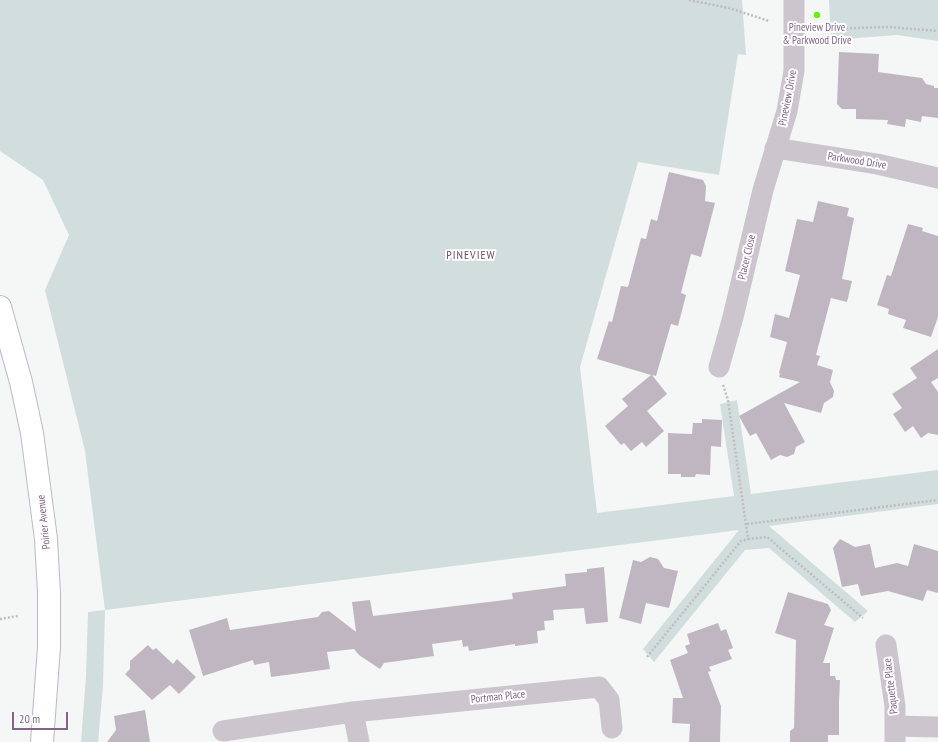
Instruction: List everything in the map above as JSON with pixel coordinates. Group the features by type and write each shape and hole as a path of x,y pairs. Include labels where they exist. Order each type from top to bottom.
{"main road":[{"name":"Poirier Avenue","path":"0,307 21,382 32,433 46,538 49,593 49,647 42,742"}],"street":[{"name":"Pineview Drive","path":"776,148 787,111 794,71 794,0"},
{"name":"Parkwood Drive","path":"776,148 877,164 938,178"},
{"name":"Placer Close","path":"719,367 733,317 763,190 776,148"},
{"name":"Paquette Place","path":"886,645 895,706 895,734 938,727"},
{"name":"Portman Place","path":"223,731 353,712 599,687 609,700 612,728"},
{"path":"353,712 359,742"}],"path":[{"path":"689,0 729,8 769,21"},
{"path":"822,29 888,27 938,32"},
{"path":"719,367 728,400 748,539"},
{"path":"746,524 938,500"},
{"path":"647,657 741,541 748,539 767,537 863,618"},
{"path":"0,619 18,616"}],"shaded area":[{"path":"0,0 742,0 746,55 738,54 719,175 638,162 580,367 597,513 734,496 720,404 737,400 751,494 938,470 938,504 769,526 868,611 855,622 769,548 745,550 654,662 643,649 739,530 105,610 85,451 45,290 69,235 43,180 0,151"},
{"path":"829,0 938,0 938,41 897,35 831,40"},
{"path":"105,610 103,686 98,742 81,742 86,676 88,612"}],"building":[{"path":"839,52 879,54 878,72 922,78 926,84 934,86 934,88 938,88 938,118 922,116 921,122 906,119 905,127 887,124 888,120 856,119 856,109 842,109 837,104"},
{"path":"669,172 703,180 706,186 705,201 715,203 701,257 691,254 681,293 686,295 678,326 671,324 656,376 652,375 667,394 647,411 664,431 646,447 642,442 631,451 624,443 621,445 605,426 628,406 622,399 651,375 597,359 609,321 612,322 621,286 628,287 641,238 646,239 651,219 657,221"},
{"path":"818,201 849,208 847,216 854,218 842,279 852,281 847,302 831,298 816,355 820,356 817,365 833,370 830,382 834,391 833,397 824,403 821,413 784,403 805,442 796,447 794,454 787,457 780,455 771,460 756,433 750,436 739,416 800,382 779,377 787,342 770,337 775,314 789,318 800,275 785,271 797,219 813,222"},
{"path":"908,224 923,228 922,231 938,236 938,317 931,337 903,328 906,320 888,314 889,309 877,305 887,275 891,276"},
{"path":"938,349 938,378 931,382 938,392 938,435 928,433 921,438 913,426 905,432 893,414 902,408 892,394 917,378 910,368"},
{"path":"702,419 722,420 721,447 711,446 710,475 696,474 695,477 681,477 681,474 668,474 668,433 692,434 693,423 702,423"},
{"path":"840,539 855,547 870,544 875,568 897,563 908,566 914,544 938,551 938,593 927,590 923,601 888,591 861,596 858,584 842,587 833,548"},
{"path":"650,557 658,559 664,568 678,571 669,608 646,603 641,624 619,618 633,560 641,562"},
{"path":"604,567 608,622 586,624 584,608 553,610 554,620 544,621 545,630 537,631 538,643 515,646 515,644 469,651 468,646 463,647 462,640 432,644 434,656 384,663 380,669 359,655 354,649 327,652 330,669 271,677 269,662 254,665 253,660 203,676 189,630 227,618 230,630 318,617 322,612 329,611 356,632 352,602 370,600 373,616 513,599 512,593 566,586 565,574 587,572 587,569"},
{"path":"788,592 828,604 831,610 824,625 834,628 823,663 830,663 830,676 835,676 836,680 840,680 839,735 828,735 828,742 790,742 790,731 794,728 796,640 775,633"},
{"path":"718,623 721,631 726,629 733,648 728,650 732,659 709,667 711,671 708,672 721,706 720,742 689,742 690,724 672,723 673,698 683,698 670,660 688,653 685,646 690,644 687,634"},
{"path":"148,645 153,650 156,648 173,664 177,659 196,677 179,694 170,685 152,700 125,674 130,669 130,661"},
{"path":"145,710 150,742 107,742 116,730 114,716"}],"place":[{"name":"Pineview Drive & Parkwood Drive","path":"817,15"}],"district":[{"name":"PINEVIEW","path":"471,256"}]}
